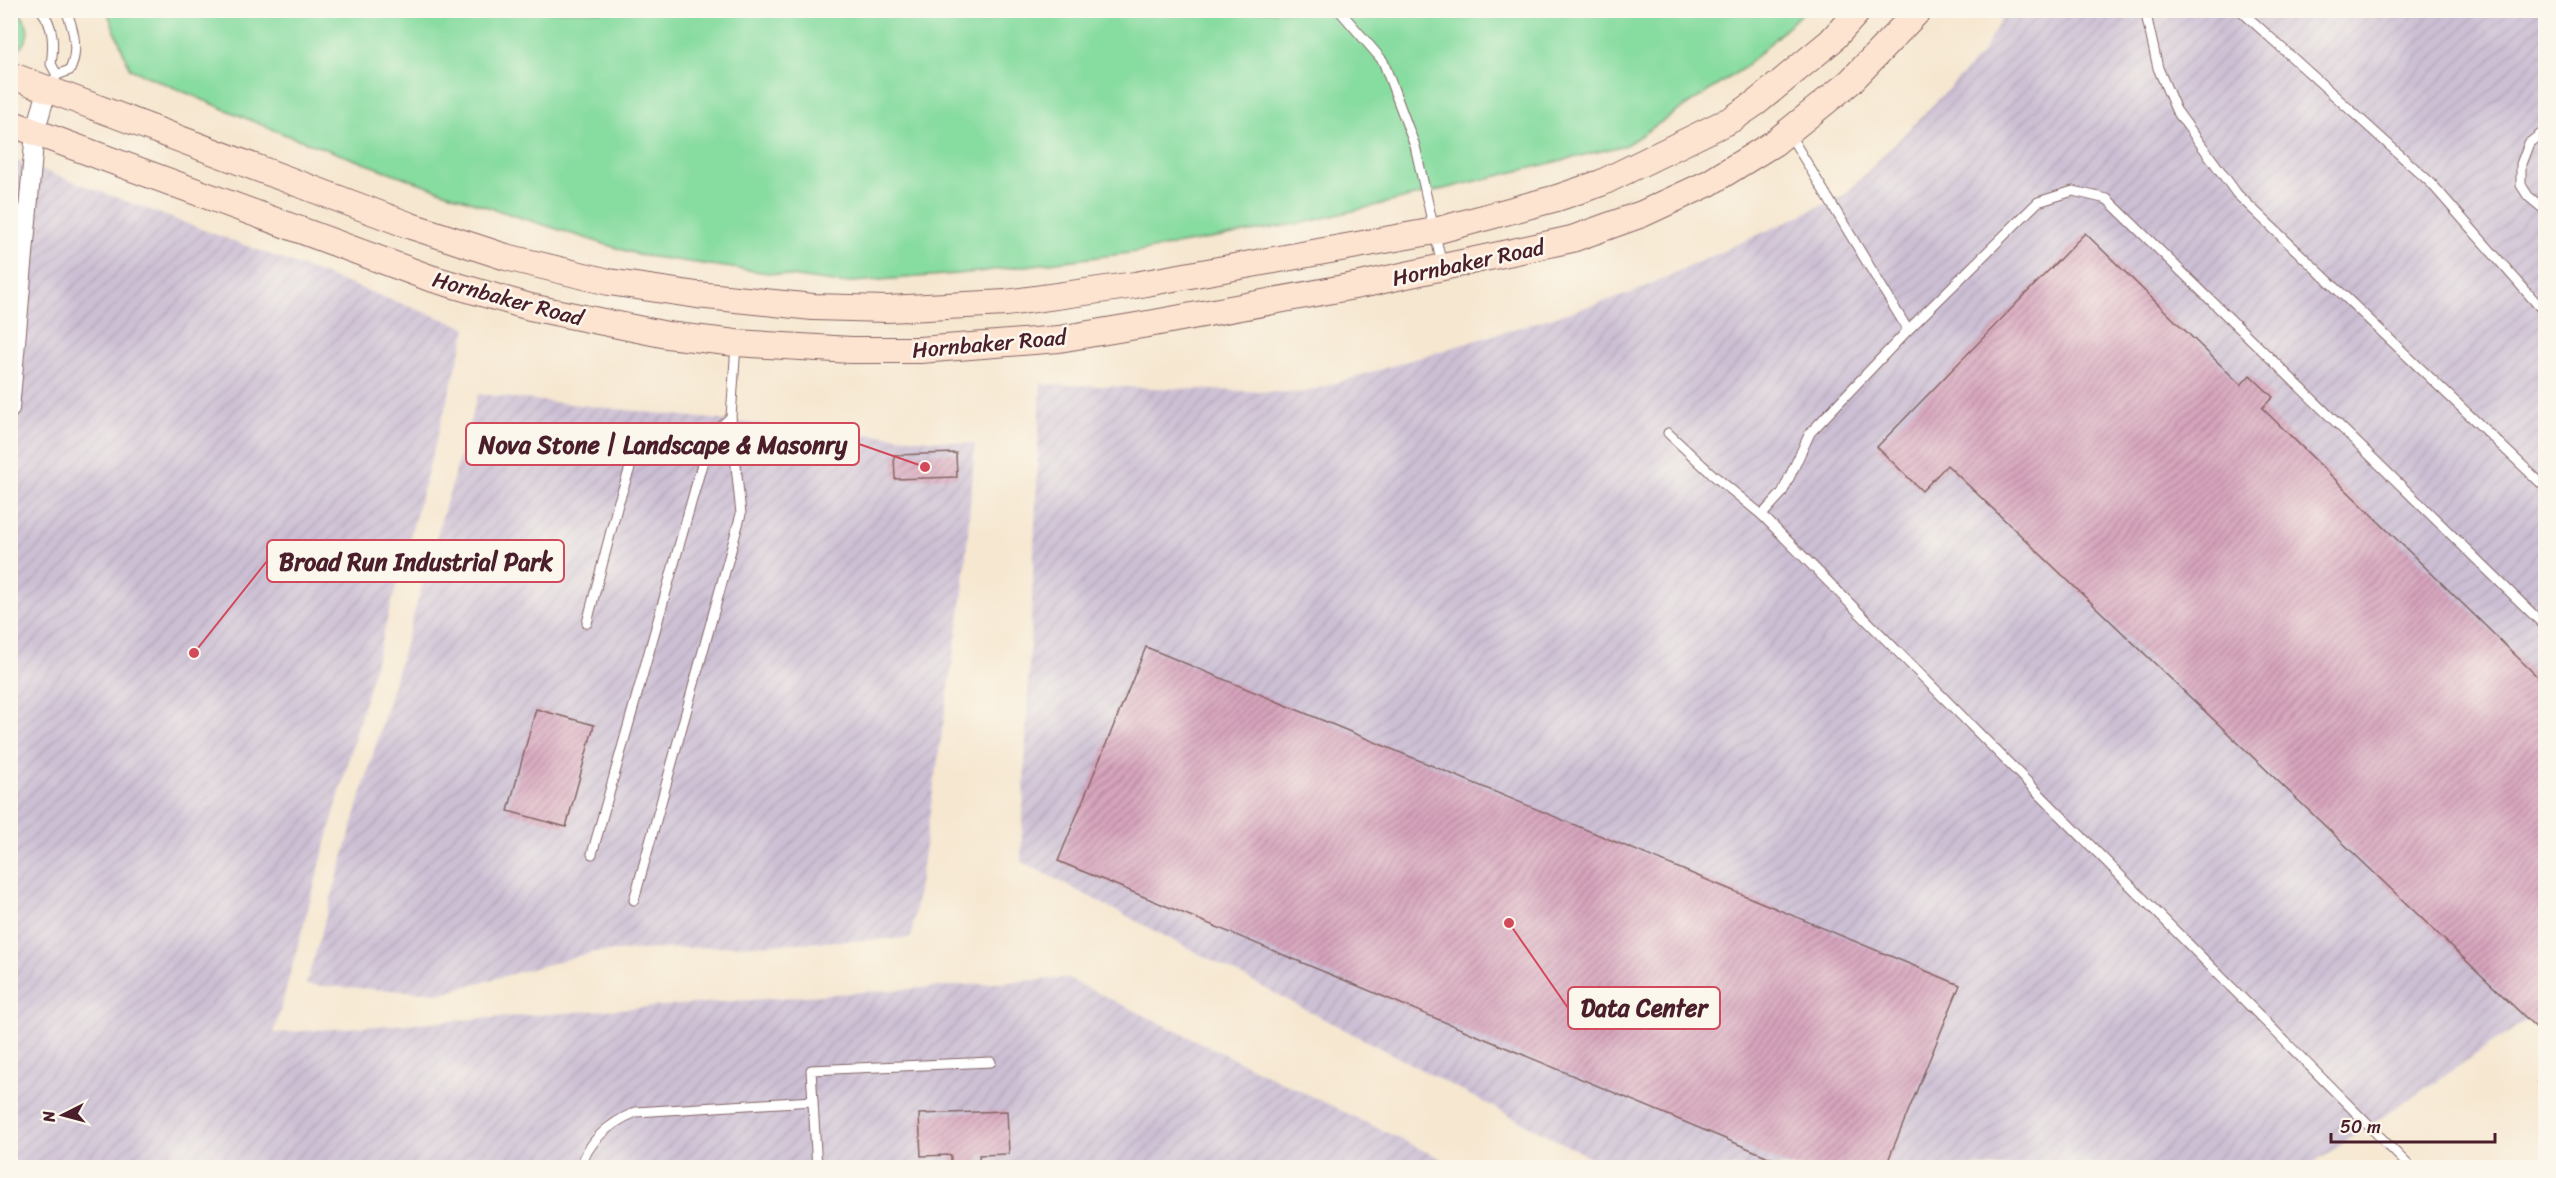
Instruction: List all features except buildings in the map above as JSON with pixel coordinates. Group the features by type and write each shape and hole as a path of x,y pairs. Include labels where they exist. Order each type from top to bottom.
{"main road":[{"name":"Hornbaker Road","path":"10,75 52,83 411,226 506,257 609,282 744,302 887,309 1006,303 1135,285 1435,231 1601,183 1692,140 1757,102 1831,41 1859,10"},
{"name":"Hornbaker Road","path":"10,123 430,278 530,307 667,335 736,343 851,350 920,350 1037,341 1178,319 1365,284 1572,239 1642,214 1709,183 1788,132 1850,82 1919,10"}],"street":[{"path":"10,410 17,271 35,132 52,83"}],"lane":[{"path":"41,10 52,33 54,47 51,64 52,83"},
{"path":"52,83 70,70 74,61 75,41 66,10"},
{"path":"1339,10 1383,61 1415,146 1443,267"},
{"path":"2145,10 2158,68 2176,110 2237,194 2545,487"},
{"path":"2240,10 2431,183 2546,314"},
{"path":"2546,130 2529,143 2521,164 2521,185 2528,196 2546,212"},
{"path":"1788,132 1908,330"},
{"path":"1762,515 1782,493 1810,433 1908,330 2038,202 2073,191 2107,199 2546,627"},
{"path":"634,900 741,514 731,417 736,343"},
{"path":"587,623 618,504 634,456 704,442 731,417"},
{"path":"1668,433 1713,475 1762,515 2411,1167"},
{"path":"592,854 710,436"},
{"path":"817,1167 811,1070 991,1062"},
{"path":"580,1167 584,1155 598,1135 624,1117 636,1112 813,1101"},
{"path":"10,1167 15,1167"}],"shaded area":[{"path":"2006,11 2545,11 2545,1008 2308,1167 1608,1167 1021,861 1041,384 1303,393 1629,294 1845,195 1981,55"},
{"path":"10,158 467,328 274,1033 1067,978 1458,1167 11,1167"},
{"path":"478,394 777,426 975,444 963,593 911,938 594,952 441,993 306,985"}],"green space":[{"path":"10,11 18,11 28,29 23,45 11,55"},
{"path":"107,11 1804,11 1744,68 1626,145 1307,222 1129,253 969,273 841,283 639,255 478,204 281,133 130,69"}],"place":[{"name":"Nova Stone | Landscape & Masonry","path":"925,467"},
{"name":"Broad Run Industrial Park","path":"194,653"},
{"name":"Data Center","path":"1509,923"}]}
